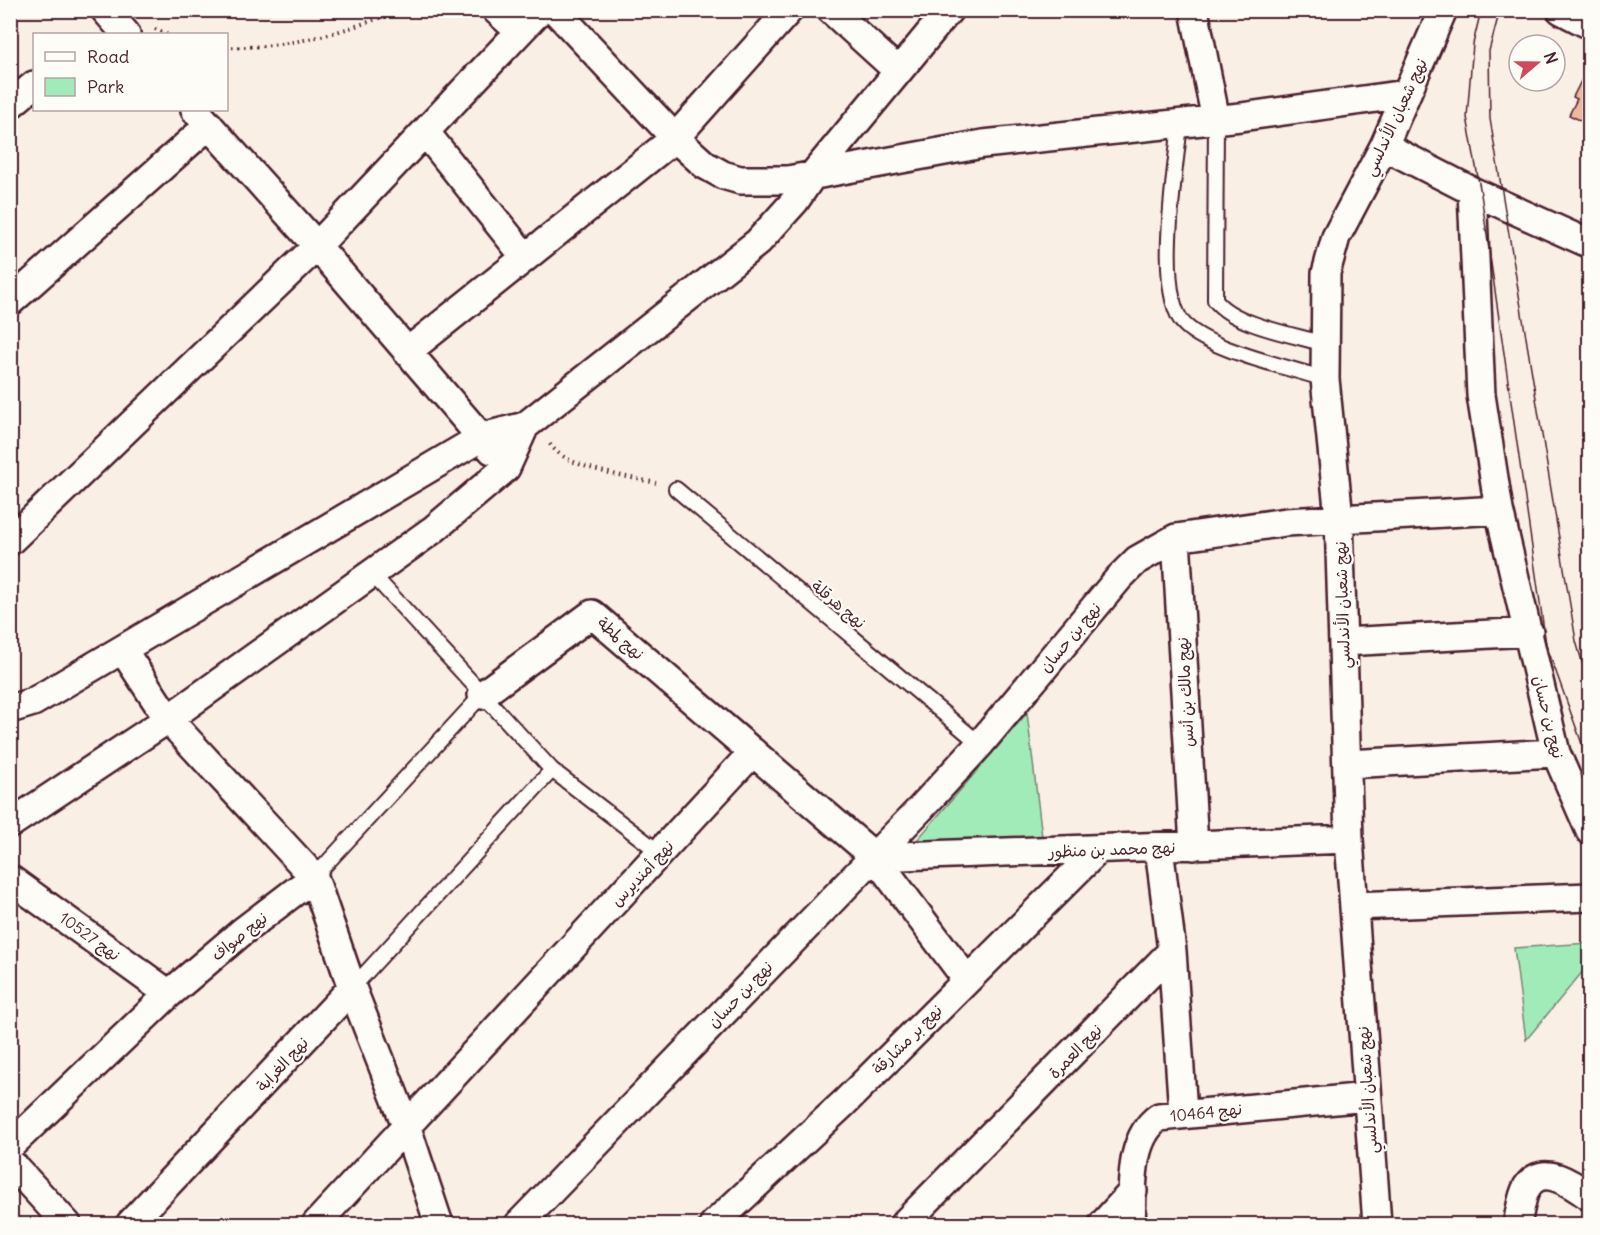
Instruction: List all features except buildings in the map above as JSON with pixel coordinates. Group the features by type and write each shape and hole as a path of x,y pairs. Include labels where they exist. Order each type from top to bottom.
{"street":[{"path":"496,10 519,32"},
{"path":"10,541 317,246 540,10"},
{"path":"555,10 675,138 705,165 723,175 740,180 773,182 982,144 1216,120 1406,94"},
{"path":"407,352 675,138 789,10"},
{"path":"831,10 898,71"},
{"path":"10,709 33,702 482,437 530,423 758,242 795,201 812,176 949,10"},
{"path":"1194,10 1216,120"},
{"name":"نهج شعبان الأندلسي","path":"1377,1224 1349,839 1339,518 1325,379 1325,290 1329,256 1349,212 1384,147 1443,10"},
{"path":"1561,10 1590,25"},
{"path":"1180,123 1205,72"},
{"path":"10,105 33,86"},
{"path":"10,302 202,117 317,246 482,437 506,468"},
{"path":"426,133 525,257"},
{"path":"1384,147 1472,191 1590,244"},
{"path":"1472,191 1481,395 1499,510"},
{"path":"10,824 168,719 373,575 434,529 506,468 530,423"},
{"name":"نهج بن حسان","path":"519,1224 875,857 980,744 1119,578 1137,560 1176,538 1244,527 1339,518 1499,510 1556,753 1590,831"},
{"name":"نهج مالك بن أنس","path":"1176,538 1194,846"},
{"name":"نهج لمطة","path":"482,695 592,614 753,752"},
{"path":"1343,642 1529,632"},
{"path":"123,650 168,719 314,877 352,988 407,1128 439,1224"},
{"path":"753,752 875,857 967,980"},
{"name":"نهج أمنديرس","path":"316,1224 753,752"},
{"path":"1347,764 1556,753"},
{"name":"نهج محمد بن منظور","path":"875,857 1098,851 1349,839"},
{"path":"1159,848 1172,951 1183,1113"},
{"name":"نهج بر مشارقة","path":"714,1224 844,1103 1098,851"},
{"name":"نهج صواف","path":"10,1146 169,994 243,931 314,877"},
{"name":"نهج 10527","path":"10,879 169,994"},
{"path":"1354,906 1590,897"},
{"name":"نهج العمرة","path":"904,1224 1172,951"},
{"name":"نهج الغرابة","path":"130,1224 352,988"},
{"name":"نهج 10464","path":"1131,1224 1137,1152 1148,1125 1159,1117 1367,1097"},
{"path":"10,1162 67,1224"},
{"path":"1517,1224 1526,1189 1532,1180 1549,1175 1584,1183"},
{"path":"1103,1224 1133,1191"}],"lane":[{"path":"1216,120 1215,300 1221,308 1238,318 1325,344"},
{"path":"1180,123 1169,273 1174,308 1184,324 1205,338 1325,379"},
{"name":"نهج هرقلة","path":"676,489 980,744"},
{"path":"373,575 552,770 660,853"},
{"path":"314,877 482,695"},
{"path":"352,988 552,770"}],"path":[{"path":"228,47 275,45 317,38 356,27 400,10"},
{"path":"530,423 562,457 676,489"}],"green space":[{"path":"1027,713 1043,845 911,847"},
{"path":"1589,943 1589,964 1526,1040 1514,948"}],"tram line":[{"path":"1481,10 1473,44 1467,117 1481,194 1546,644 1590,766"},
{"path":"1500,10 1489,51 1490,119 1576,641 1590,689"}]}
